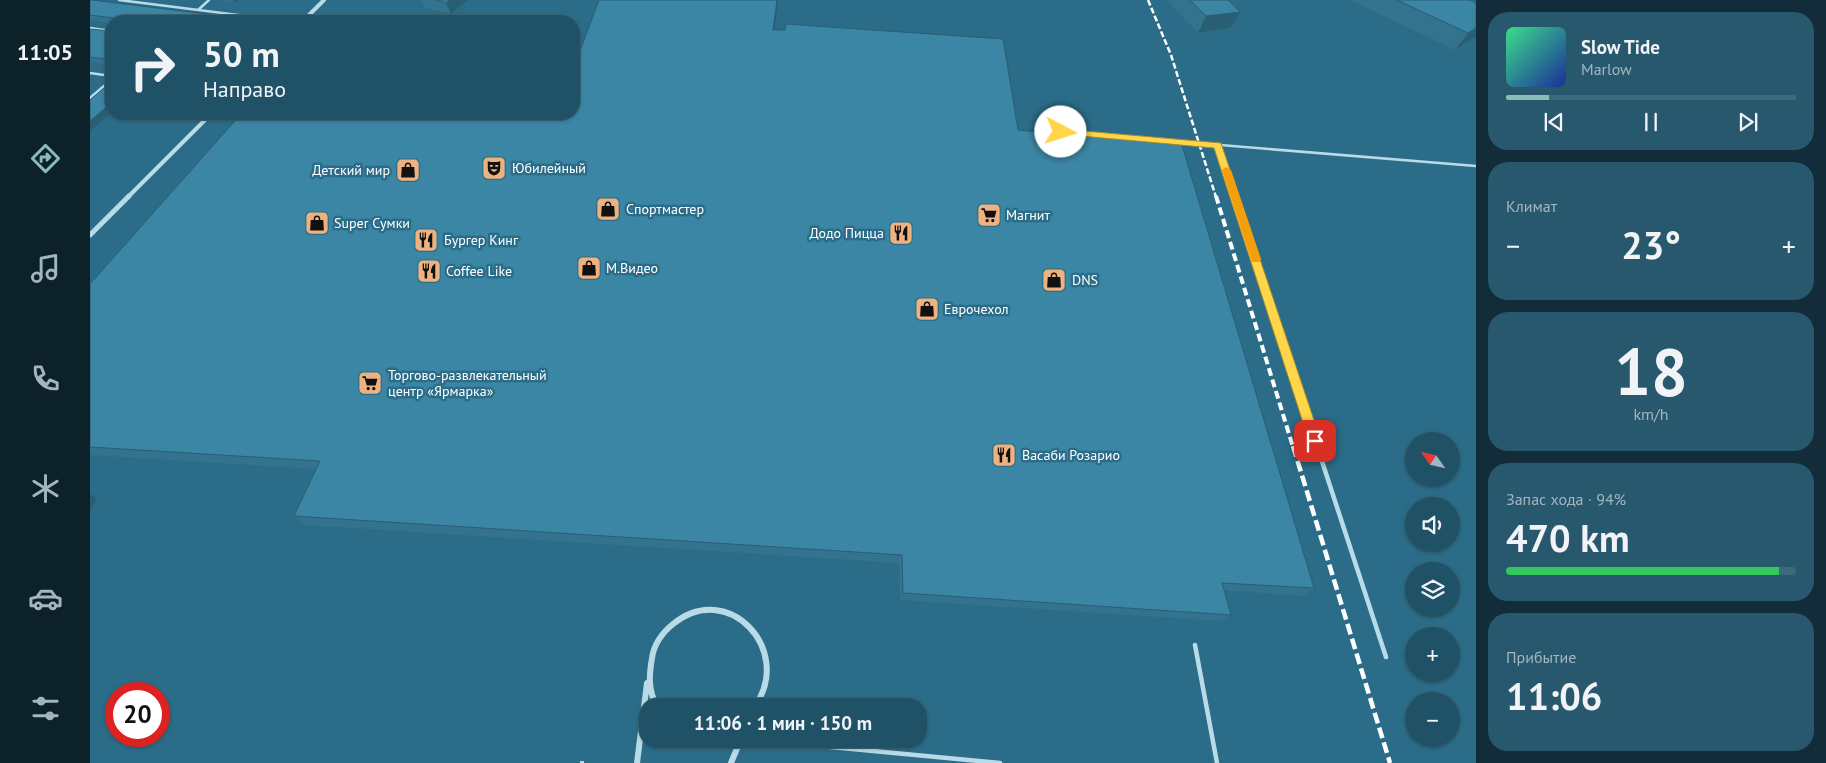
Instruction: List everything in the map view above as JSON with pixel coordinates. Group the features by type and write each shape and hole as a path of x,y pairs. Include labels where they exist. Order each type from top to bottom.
{"street":[{"path":"309,15 324,0"},
{"path":"90,235 205,120"},
{"path":"637,763 649,665 654,646 665,630 681,618 698,610 716,609 735,614 750,625 762,642 767,662 765,683 759,698"},
{"path":"649,665 649,685 654,698"},
{"path":"731,763 738,748"}],"lane":[{"path":"119,0 238,15"},
{"path":"198,10 209,0"},
{"path":"90,28 105,30"},
{"path":"90,73 105,75"},
{"path":"90,98 105,85"},
{"path":"1061,132 1476,166"},
{"path":"1218,145 1386,656"},
{"path":"1195,645 1217,763"},
{"path":"839,748 1000,763"}],"building":[{"path":"90,0 214,15 105,15 105,17 90,15"},
{"path":"435,0 450,0 446,3"},
{"path":"599,0 777,0 773,30 785,30 786,24 1003,39 1018,130 1182,145 1314,588 1222,583 1231,615 903,593 902,555 294,516 320,461 90,447 90,284 236,120 580,120 580,51"},
{"path":"1190,0 1228,0 1240,12 1206,16"},
{"path":"1397,0 1470,0 1476,3 1476,28 1468,33"},
{"path":"90,29 105,30 105,59 90,57"},
{"path":"105,87 105,108 90,121 90,100"}],"railway":[{"path":"1148,0 1171,55 1216,197"},
{"path":"1216,196 1293,447"},
{"path":"1293,446 1390,763"}],"slow traffic":[{"path":"1226,170 1256,259"}],"place":[{"name":"Юбилейный","path":"494,168"},
{"name":"Детский мир","path":"408,170"},
{"name":"Спортмастер","path":"608,209"},
{"name":"Магнит","path":"989,215"},
{"name":"Super Сумки","path":"317,223"},
{"name":"Додо Пицца","path":"901,233"},
{"name":"Бургер Кинг","path":"426,240"},
{"name":"М.Видео","path":"589,268"},
{"name":"Coffee Like","path":"429,271"},
{"name":"DNS","path":"1054,280"},
{"name":"Еврочехол","path":"927,309"},
{"name":"Торгово-развлекательный центр «Ярмарка»","path":"370,383"},
{"name":"Васаби Розарио","path":"1004,455"}],"route":[{"path":"1061,132 1218,145 1315,441"}]}
